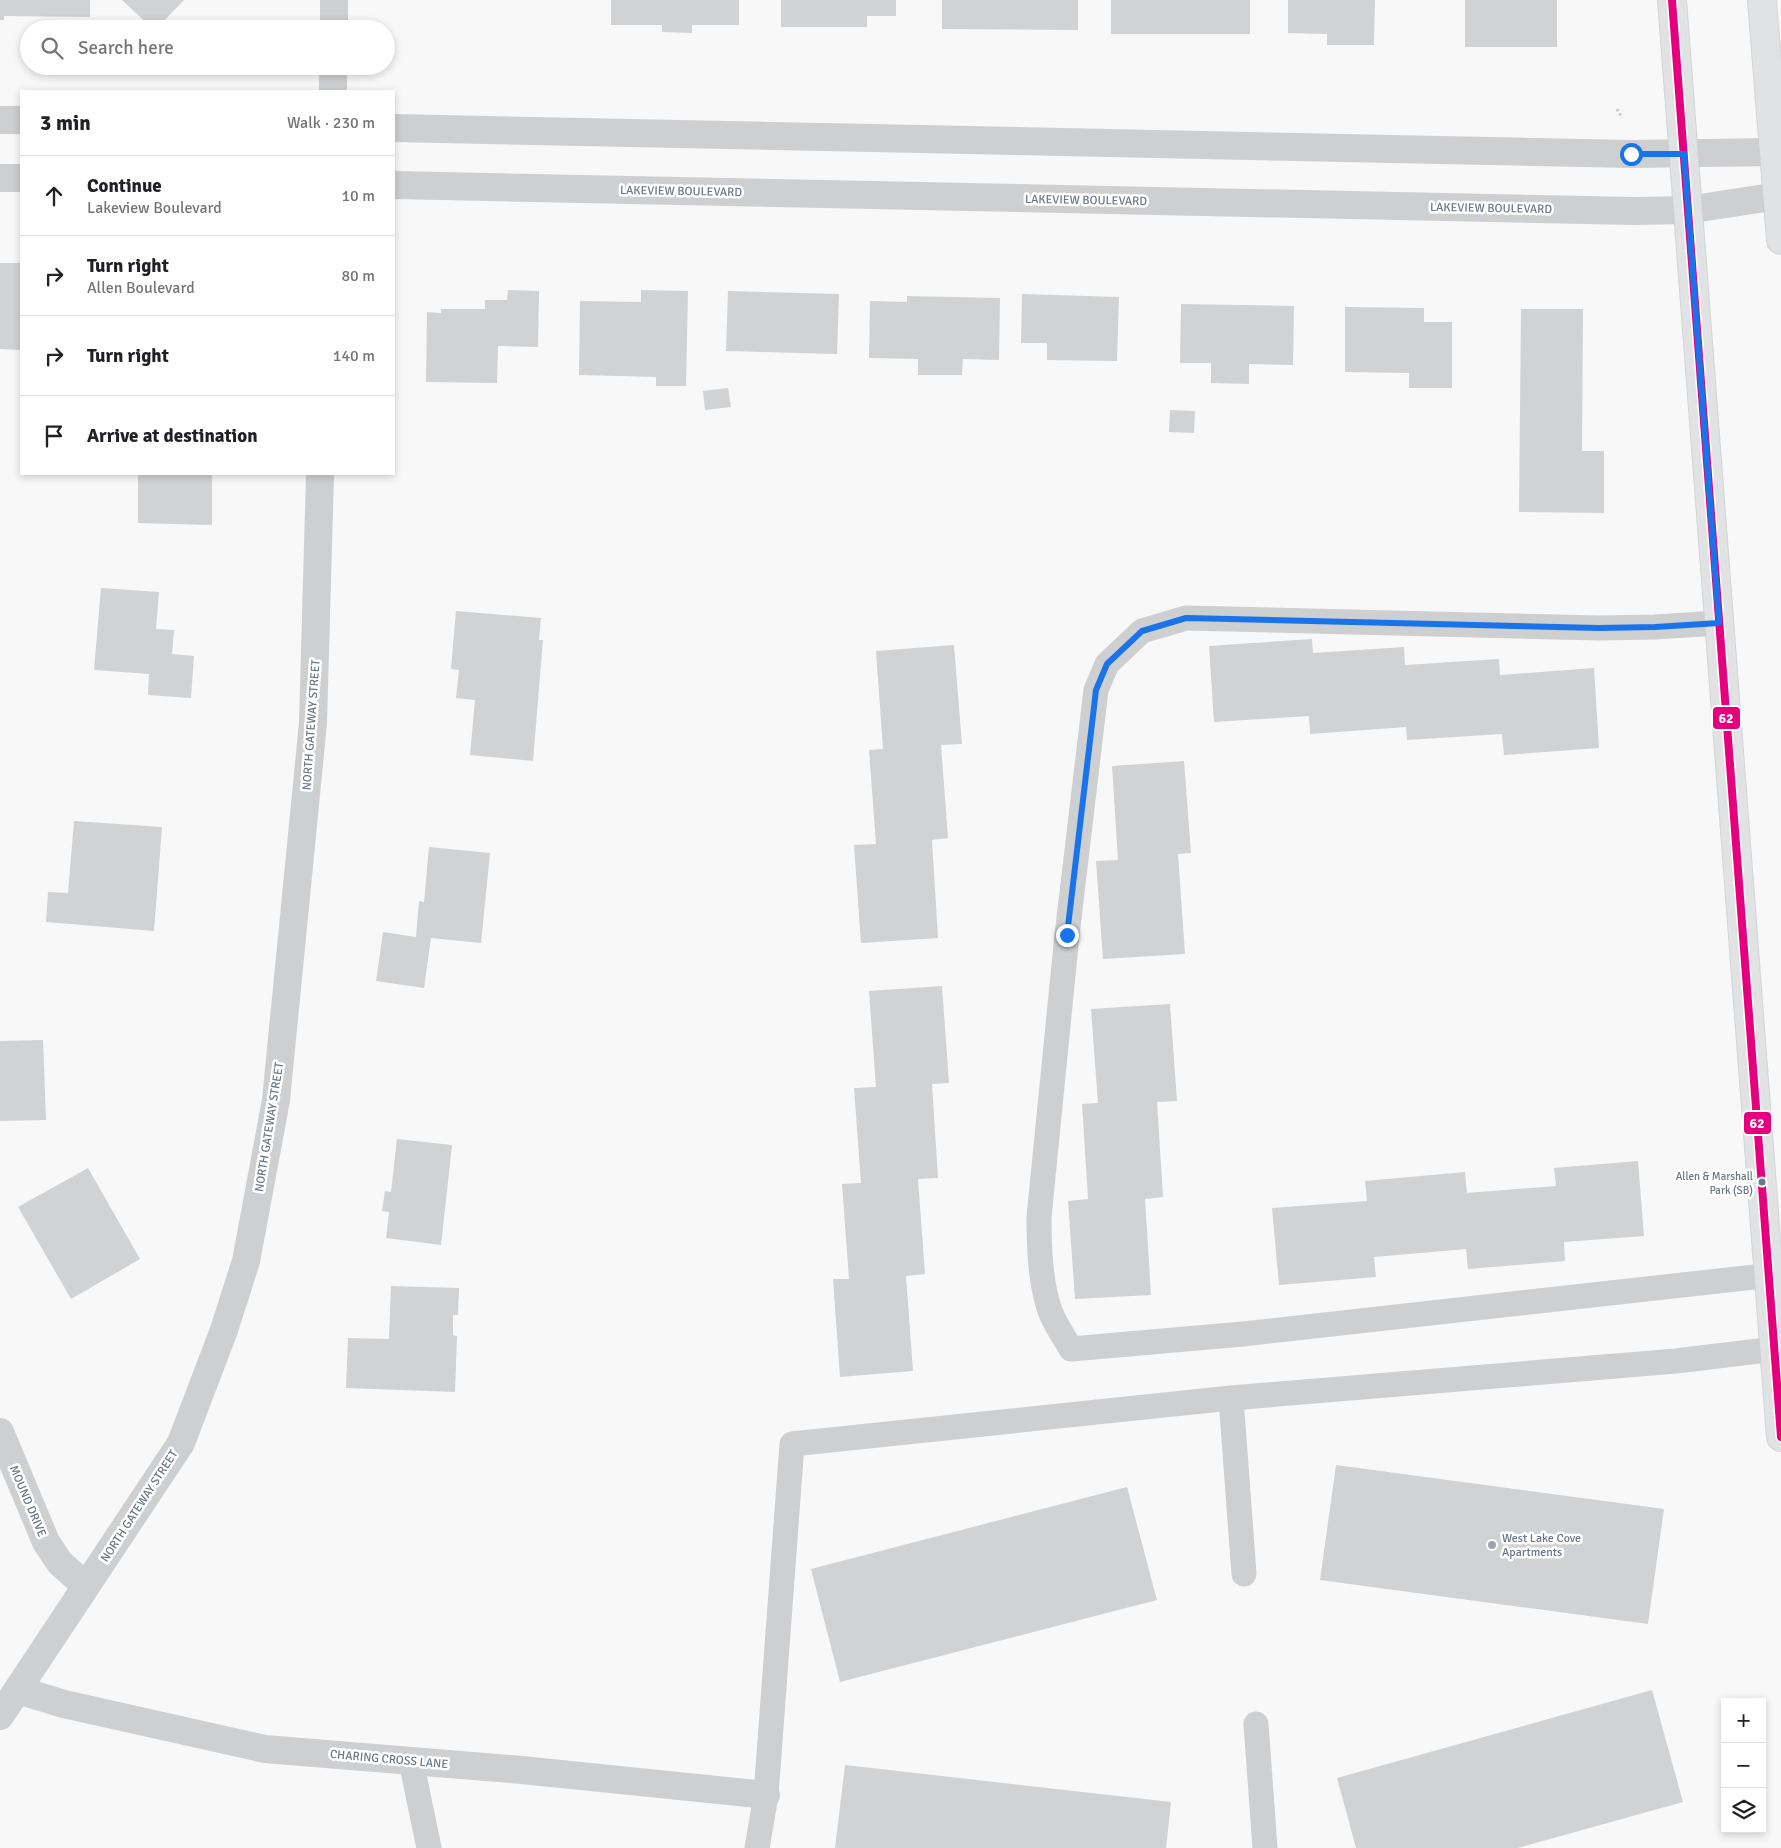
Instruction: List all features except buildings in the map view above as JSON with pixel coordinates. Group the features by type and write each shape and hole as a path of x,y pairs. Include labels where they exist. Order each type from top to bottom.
{"main road":[{"path":"1672,0 1719,623 1775,1275 1775,1349 1781,1437"},
{"path":"1762,0 1781,240"}],"street":[{"path":"334,0 334,20"},
{"path":"332,90 333,75"},
{"path":"0,120 20,120"},
{"path":"395,128 1684,154 1775,152"},
{"path":"0,178 20,178"},
{"name":"LAKEVIEW BOULEVARD","path":"395,185 1625,211 1687,210 1778,196"},
{"name":"NORTH GATEWAY STREET","path":"0,1716 181,1443 224,1330 246,1261 276,1100 313,723 320,475"},
{"name":"MOUND DRIVE","path":"0,1432 46,1542 60,1563 86,1586"},
{"name":"CHARING CROSS LANE","path":"18,1690 64,1704 266,1749 522,1770 766,1794"}],"lane":[{"path":"1719,623 1599,628 1186,618 1142,631 1107,664 1096,690 1067,935 1039,1217 1039,1243 1044,1281 1051,1311 1071,1349 1253,1333 1775,1275"},
{"path":"757,1848 766,1794 792,1444 1231,1398 1676,1361 1775,1349"},
{"path":"1231,1398 1244,1574"},
{"path":"1256,1724 1265,1848"},
{"path":"412,1761 429,1848"}],"transit line":[{"name":"62","path":"1672,0 1781,1437"}],"place":[{"name":"Allen & Marshall Park (SB)","path":"1762,1182"},
{"name":"West Lake Cove Apartments","path":"1492,1545"}],"route":[{"path":"1067,935 1096,690 1107,664 1142,631 1186,618 1599,628 1719,623 1684,154 1631,154"}]}
